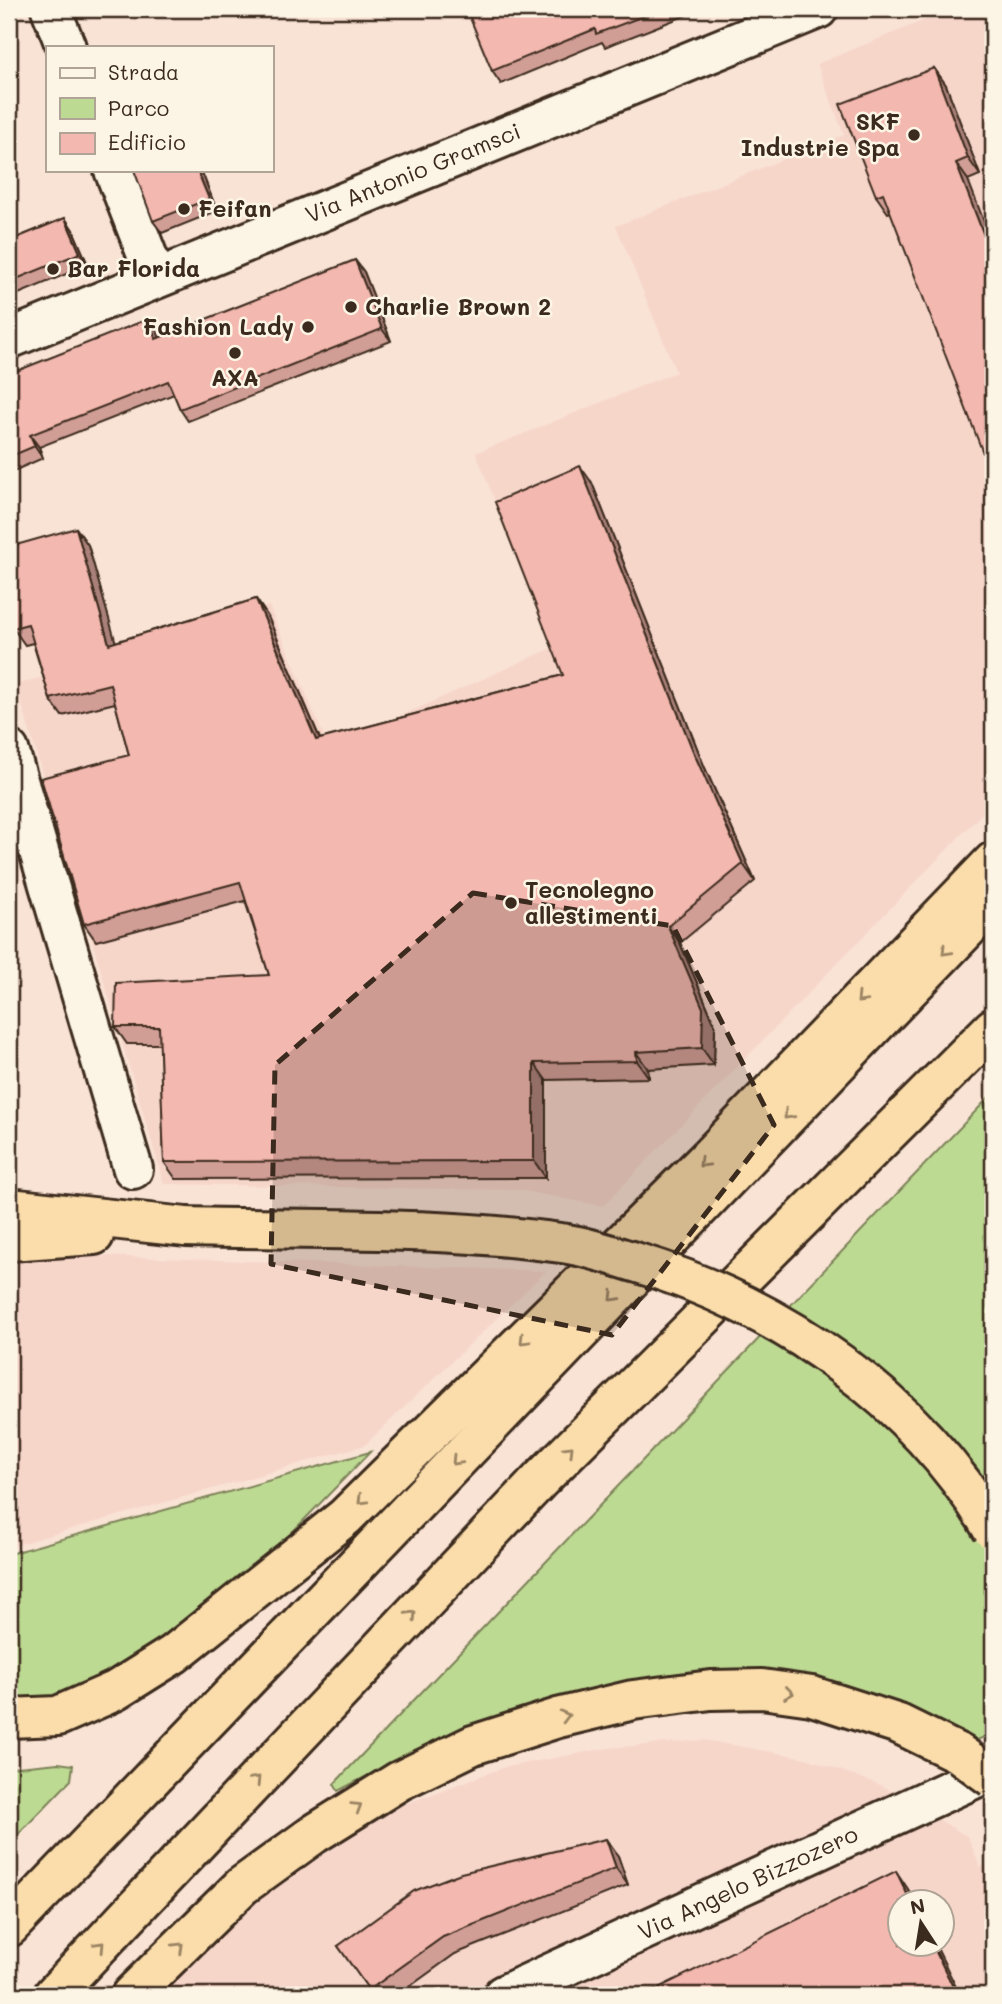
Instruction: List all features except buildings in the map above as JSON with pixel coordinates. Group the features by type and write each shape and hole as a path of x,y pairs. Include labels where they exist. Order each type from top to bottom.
{"highway":[{"path":"9,1718 58,1716 115,1691 174,1654 345,1517 704,1162 993,862"},
{"path":"9,1927 993,902"},
{"path":"53,1995 540,1479 993,1028"},
{"path":"9,1208 186,1227 465,1234 564,1243 690,1279 770,1318 847,1366 918,1432 970,1490 993,1530"},
{"path":"9,1241 186,1227"},
{"path":"131,1995 242,1886 314,1834 399,1781 473,1745 558,1718 633,1700 711,1690 762,1689 812,1696 899,1724 977,1762 993,1778"}],"street":[{"path":"51,9 66,46"},
{"name":"Via Antonio Gramsci","path":"9,339 818,9"},
{"path":"115,172 156,278"},
{"path":"9,750 133,1169"},
{"name":"Via Angelo Bizzozero","path":"503,1995 977,1762"}],"highlighted area":[{"path":"473,893 673,926 774,1125 612,1335 271,1264 275,1065"}],"shaded area":[{"path":"952,9 993,9 993,802 603,1206 519,1190 164,1184 16,685 269,606 329,748 552,648 476,453 676,372 616,226 844,135 817,64"},
{"path":"9,1253 546,1271 365,1445 9,1547"},
{"path":"704,1740 806,1758 881,1785 968,1837 980,1867 993,1862 993,1995 149,1995 180,1962 287,1879 397,1807 505,1767 608,1748"}],"green space":[{"path":"993,1093 993,1733 973,1742 847,1692 515,1712 426,1745 338,1791 334,1784"},
{"path":"370,1452 166,1662 9,1720 9,1554"},
{"path":"58,1763 73,1765 71,1780 9,1844 9,1768"}],"place":[{"name":"SKF Industrie Spa","path":"914,135"},
{"name":"Feifan","path":"184,209"},
{"name":"Bar Florida","path":"53,269"},
{"name":"Charlie Brown 2","path":"351,307"},
{"name":"Fashion Lady","path":"308,327"},
{"name":"AXA","path":"235,353"},
{"name":"Tecnolegno allestimenti","path":"511,903"}]}
